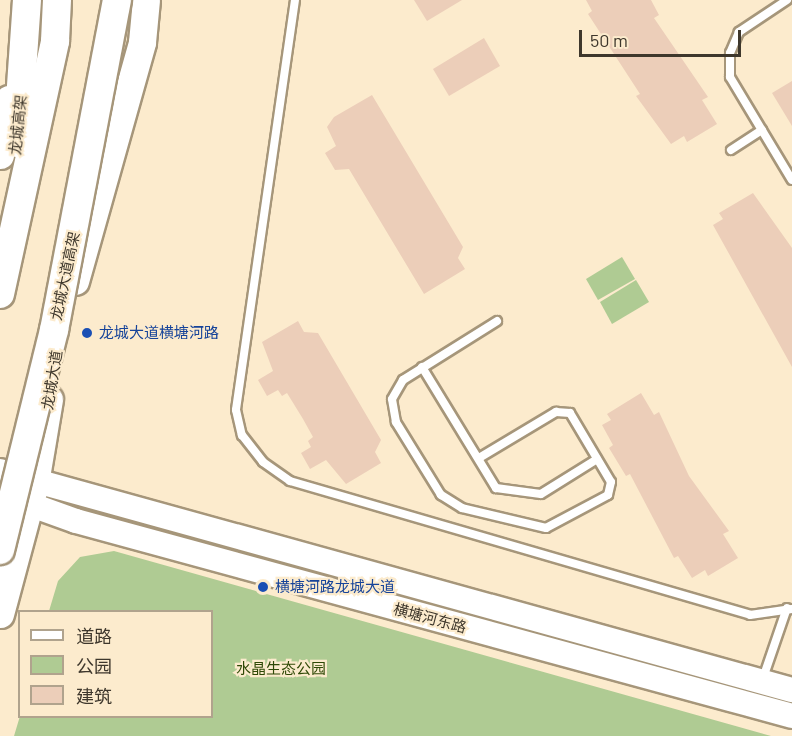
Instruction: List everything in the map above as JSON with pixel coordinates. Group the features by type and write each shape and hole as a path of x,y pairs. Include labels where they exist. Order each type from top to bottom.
{"highway":[{"name":"龙城高架","path":"1,289 27,0"},
{"path":"1,289 55,41 57,0"},
{"name":"龙城大道高架","path":"0,550 54,330 117,0"}],"main road":[{"path":"0,155 27,0"},
{"name":"龙城大道","path":"0,614 33,494 108,0"},
{"path":"58,340 142,42 146,0"},
{"name":"横塘河东路","path":"0,471 33,494 792,716"},
{"name":"横塘河东路","path":"0,493 33,494 792,690"}],"lane":[{"path":"295,0 236,410 242,435 263,462 290,481 750,615 790,608"},
{"path":"787,0 739,32 730,53 730,77 792,180"},
{"path":"731,150 762,130"},
{"path":"479,458 556,412 570,413 611,482 608,495 564,522 546,528 462,507 441,495 396,422 392,399 403,380 497,321"},
{"path":"422,368 496,488 541,494 597,459"},
{"path":"762,682 790,608"}],"green space":[{"path":"622,257 635,279 598,300 586,279"},
{"path":"636,280 649,302 612,324 600,302"},
{"name":"水晶生态公园","path":"114,551 771,736 14,736 19,718 213,718 213,610 49,610 58,581 80,557"}],"building":[{"path":"414,0 462,0 427,21"},
{"path":"586,0 651,0 659,15 654,18 708,97 702,100 717,124 687,142 684,136 671,144 636,96 640,94 588,14 592,11"},
{"path":"484,38 500,66 449,96 433,69"},
{"path":"792,81 792,126 772,93"},
{"path":"372,95 463,247 458,258 465,269 424,294 349,169 335,170 325,153 336,146 327,127 334,117"},
{"path":"753,193 792,248 792,367 713,225 723,219 719,213"},
{"path":"298,321 304,332 318,333 381,440 375,452 381,463 346,484 326,460 310,469 301,453 311,447 308,441 313,437 303,419 287,393 282,396 278,390 267,396 258,380 273,371 262,342"},
{"path":"641,393 654,415 659,412 689,476 729,531 723,534 738,558 708,576 705,570 692,578 678,556 674,558 630,474 626,476 609,448 613,445 602,425 611,420 607,414"}],"place":[{"name":"龙城大道横塘河路","path":"87,333"},
{"name":"横塘河路龙城大道","path":"263,587"}]}
